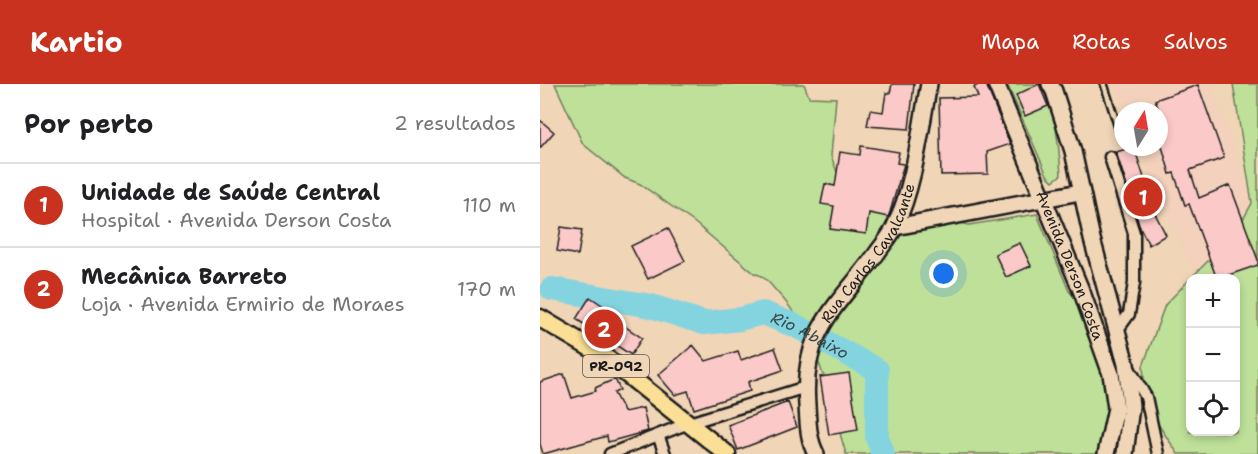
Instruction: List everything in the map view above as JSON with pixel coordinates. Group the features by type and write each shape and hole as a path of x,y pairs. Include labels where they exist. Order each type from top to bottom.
{"main road":[{"name":"Rua Carlos Cavalcante","path":"816,454 810,443 806,387 815,336 833,305 868,265 895,227 909,183 929,84"},
{"name":"Avenida Derson Costa","path":"996,84 1083,295 1111,374 1116,408 1106,454"},
{"name":"Avenida Derson Costa","path":"1053,86 1073,152 1080,192 1126,364 1131,406 1125,454"},
{"path":"895,227 1080,192"},
{"name":"PR-092","path":"540,318 604,356 686,424 727,454"}],"street":[{"path":"1110,157 1134,233 1134,283 1129,314 1116,332"},
{"path":"1126,364 1146,397 1158,454"},
{"path":"610,454 686,424 806,387"},
{"path":"658,435 665,454"}],"lane":[{"path":"1104,84 1114,115"}],"shaded area":[{"path":"1116,84 1210,84 1258,210 1238,274 1195,274 1144,156 1168,156 1168,102 1123,102"}],"green space":[{"path":"555,84 804,84 809,97 836,98 831,156 845,193 867,213 951,221 969,225 1037,214 1069,291 1077,300 1087,334 1111,392 1097,454 846,454 821,369 804,328 792,310 767,281 754,273 695,223 640,184 625,178 583,144"},
{"path":"1007,84 1040,84 1045,94 1056,128 1060,164 1061,175 1053,181 1047,175"},
{"path":"1233,84 1258,84 1258,454 1178,454 1146,406 1143,366 1165,305 1186,283 1186,436 1240,436 1240,274 1195,274 1235,234 1252,203"}],"building":[{"path":"892,84 914,84 909,129 867,126 870,110 883,112 886,93 890,93"},
{"path":"986,84 1010,144 987,152 988,174 941,175 939,98 978,97 974,87"},
{"path":"1039,84 1048,106 1025,116 1016,95"},
{"path":"1198,85 1224,158 1190,170 1199,198 1230,185 1258,265 1232,274 1215,274 1189,204 1185,205 1174,173 1170,174 1165,156 1168,156 1168,102 1156,102 1155,100"},
{"path":"540,120 554,132 540,148"},
{"path":"861,146 899,152 897,163 904,164 890,212 888,217 869,213 866,234 830,229 834,206 821,204 825,184 835,186 840,152 860,155"},
{"path":"1117,156 1137,156 1151,199 1148,200 1166,235 1149,245 1140,227"},
{"path":"561,227 582,230 578,255 557,251"},
{"path":"668,228 685,261 648,279 631,246"},
{"path":"1020,243 1031,266 1006,277 995,254"},
{"path":"590,297 611,311 608,315 642,338 631,355 576,319"},
{"path":"693,345 706,361 738,351 741,360 775,348 783,370 748,382 750,391 694,409 688,391 675,395 658,375"},
{"path":"849,373 858,430 829,435 820,377"},
{"path":"564,374 572,398 596,391 595,388 615,379 620,390 614,393 624,412 643,408 648,431 608,442 607,436 543,454 540,444 540,382"},
{"path":"788,402 797,427 738,450 728,425"}],"waterway":[{"name":"Rio Abaixo","path":"552,289 651,306 704,323 740,319 763,313 796,326 877,370 877,437 883,454"}],"place":[{"name":"Unidade de Saúde Central","path":"1143,197"},
{"name":"Mecânica Barreto","path":"604,329"}]}
